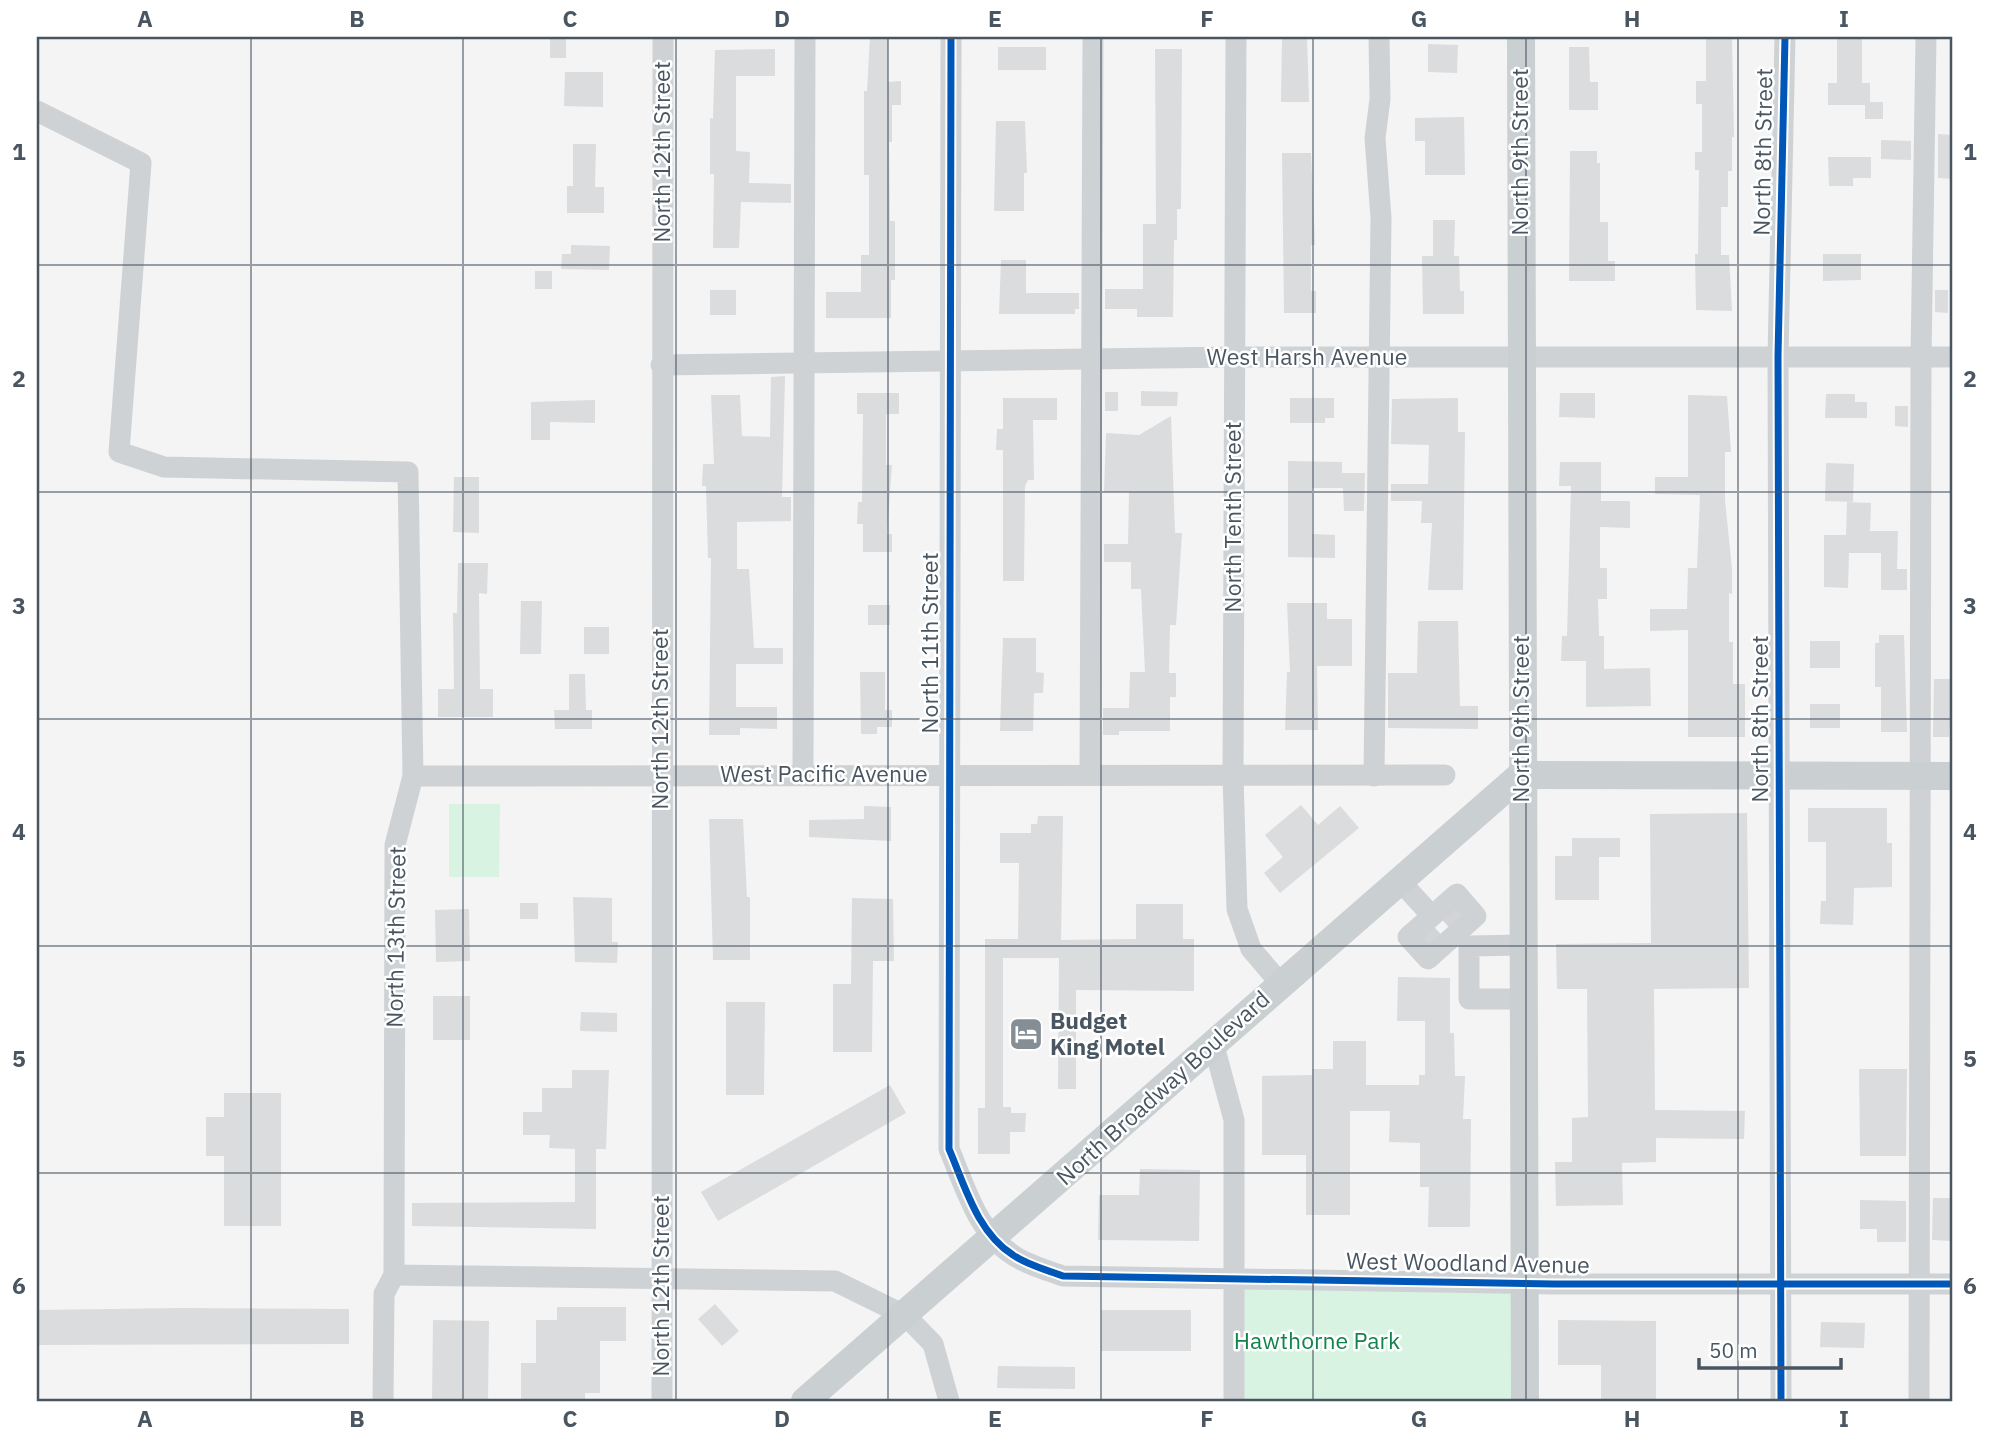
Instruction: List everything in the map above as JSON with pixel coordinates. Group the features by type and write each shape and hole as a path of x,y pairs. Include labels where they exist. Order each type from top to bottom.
{"main road":[{"name":"North 9th Street","path":"1521,37 1521,775 1525,1401"},
{"path":"1521,775 1952,776"},
{"name":"North Broadway Boulevard","path":"805,1401 906,1316 1521,775"}],"street":[{"name":"North 12th Street","path":"662,1401 660,774 663,37"},
{"path":"803,774 805,37"},
{"name":"North 11th Street","path":"951,37 949,1149 976,1213 993,1238"},
{"path":"1090,775 1093,37"},
{"name":"North Tenth Street","path":"1237,37 1233,357 1233,776 1237,909 1251,949 1281,984"},
{"path":"1374,776 1381,218 1375,138 1380,99 1379,37"},
{"name":"North 8th Street","path":"1781,1401 1779,356 1785,37"},
{"path":"1919,1401 1921,357 1926,37"},
{"name":"North 13th Street","path":"37,111 141,163 119,452 164,467 408,471 413,776 395,845 394,1275 384,1294 383,1401"},
{"name":"West Harsh Avenue","path":"661,365 1233,357 1952,357"},
{"name":"West Pacific Avenue","path":"413,776 1445,775"},
{"path":"1400,881 1444,929 1469,999 1523,999"},
{"path":"1444,929 1522,945"},
{"path":"1214,1046 1234,1120 1234,1401"},
{"name":"West Woodland Avenue","path":"993,1238 1013,1256 1063,1276 1526,1283 1952,1284"},
{"path":"394,1275 661,1276 835,1281 906,1316 933,1344 950,1401"}],"green space":[{"path":"449,804 500,804 499,877 449,877"},
{"name":"Hawthorne Park","path":"1233,1278 1526,1283 1525,1401 1234,1401"}],"building":[{"path":"550,37 566,37 566,58 550,58"},
{"path":"870,37 888,37 888,82 901,81 901,105 892,105 892,142 889,142 890,221 895,221 895,280 891,280 891,318 826,318 826,292 861,292 861,255 869,255 869,175 864,175 864,91 867,91"},
{"path":"1282,37 1307,37 1309,102 1281,102"},
{"path":"1706,37 1732,37 1734,137 1732,171 1728,171 1728,207 1721,207 1721,255 1729,255 1732,311 1696,310 1695,254 1698,254 1699,170 1695,170 1695,152 1702,152 1702,104 1696,104 1696,81 1706,81"},
{"path":"1837,37 1862,37 1862,83 1870,83 1870,102 1883,102 1883,119 1865,119 1865,105 1828,105 1828,83 1837,83"},
{"path":"1428,44 1458,45 1457,73 1428,72"},
{"path":"998,47 1046,47 1046,70 998,70"},
{"path":"1569,47 1589,47 1590,82 1598,82 1598,110 1569,110"},
{"path":"775,49 775,76 736,76 736,151 750,152 749,183 791,184 791,203 741,202 739,248 713,248 714,174 710,174 710,118 713,119 715,50"},
{"path":"1155,49 1182,49 1181,209 1177,209 1177,240 1174,240 1173,317 1137,317 1137,309 1105,309 1105,289 1143,289 1143,224 1156,224"},
{"path":"565,72 603,72 603,107 564,106"},
{"path":"1464,117 1465,175 1425,175 1425,141 1415,141 1415,118"},
{"path":"996,121 1025,121 1027,173 1024,173 1024,211 994,211"},
{"path":"1938,134 1952,135 1952,179 1938,178"},
{"path":"1881,140 1911,141 1911,160 1881,159"},
{"path":"573,144 596,144 595,187 604,187 604,213 567,213 567,186 573,186"},
{"path":"1570,151 1597,151 1597,163 1600,163 1600,222 1608,222 1608,261 1615,261 1615,281 1569,281"},
{"path":"1282,153 1311,153 1315,245 1311,245 1311,291 1316,291 1316,313 1284,313"},
{"path":"1828,157 1871,157 1871,178 1853,178 1853,186 1829,186"},
{"path":"1433,220 1455,220 1454,256 1459,256 1464,314 1423,314 1422,256 1433,256"},
{"path":"571,245 610,246 609,270 561,269 562,254 571,254"},
{"path":"1823,254 1861,254 1861,280 1823,281"},
{"path":"1001,260 1026,260 1026,293 1079,293 1079,309 1075,309 1075,314 999,314"},
{"path":"535,271 552,271 552,289 535,289"},
{"path":"710,290 736,290 736,315 710,315"},
{"path":"1935,290 1948,290 1948,313 1935,312"},
{"path":"785,376 782,497 791,497 791,521 737,522 737,569 749,569 754,648 783,648 783,664 736,664 736,707 777,707 777,729 740,728 740,735 709,735 711,558 708,558 706,486 702,486 703,464 714,464 711,395 740,395 742,436 770,437 771,377"},
{"path":"1141,391 1178,392 1177,406 1141,406"},
{"path":"1105,392 1118,392 1118,411 1105,411"},
{"path":"857,393 899,393 899,414 886,414 886,465 892,465 887,534 892,534 892,552 863,552 863,524 857,524 858,502 862,502 863,414 857,414"},
{"path":"1560,393 1595,393 1595,418 1559,417"},
{"path":"1826,394 1855,394 1855,402 1867,402 1867,418 1825,418"},
{"path":"1688,395 1727,396 1731,452 1725,452 1725,500 1732,569 1729,642 1733,642 1733,684 1745,684 1745,737 1688,737 1688,630 1650,631 1650,609 1687,609 1688,568 1697,568 1700,495 1655,494 1655,477 1688,477"},
{"path":"1003,398 1057,398 1057,420 1033,420 1034,480 1028,480 1025,486 1024,581 1003,581 1003,450 996,450 997,429 1003,429"},
{"path":"1290,398 1334,398 1334,418 1325,418 1325,423 1290,423"},
{"path":"1458,398 1458,432 1465,432 1463,590 1428,590 1432,523 1421,523 1422,501 1391,501 1391,484 1428,484 1429,445 1391,444 1392,399"},
{"path":"595,400 595,423 550,422 550,440 531,440 531,402"},
{"path":"1895,406 1908,406 1908,427 1895,426"},
{"path":"1171,416 1175,533 1182,533 1176,625 1170,625 1169,673 1176,673 1176,697 1170,697 1170,731 1119,731 1119,735 1103,735 1103,708 1129,708 1130,672 1145,672 1141,589 1131,589 1131,562 1104,562 1104,544 1128,544 1129,492 1104,492 1106,433 1139,435"},
{"path":"1288,461 1342,462 1342,473 1365,473 1364,511 1344,511 1343,488 1312,488 1312,534 1335,535 1335,558 1288,557"},
{"path":"1560,462 1601,462 1601,501 1630,501 1630,528 1600,527 1600,568 1607,568 1607,599 1598,599 1599,636 1604,636 1604,669 1650,668 1651,706 1586,707 1586,661 1561,661 1562,636 1567,636 1571,486 1559,486"},
{"path":"1826,463 1854,464 1853,502 1825,501"},
{"path":"454,477 479,477 479,533 453,532"},
{"path":"1847,502 1871,503 1870,531 1898,531 1897,569 1907,569 1907,590 1881,590 1881,553 1849,553 1848,588 1824,587 1824,535 1846,535"},
{"path":"458,563 488,563 487,594 479,593 480,689 493,689 493,717 438,717 438,689 454,689 453,613 457,613"},
{"path":"521,601 542,601 541,654 520,654"},
{"path":"1287,603 1327,603 1327,619 1352,619 1352,666 1317,666 1318,730 1285,730 1287,672 1290,672"},
{"path":"868,605 890,605 890,625 868,625"},
{"path":"1418,621 1458,621 1460,706 1478,706 1478,729 1388,728 1388,673 1417,673"},
{"path":"584,627 609,627 609,654 584,654"},
{"path":"1879,635 1904,635 1907,732 1881,732 1881,687 1875,687 1875,643 1879,643"},
{"path":"1003,638 1036,638 1036,672 1044,673 1043,693 1034,693 1033,731 1000,731"},
{"path":"1810,641 1840,641 1840,668 1810,668"},
{"path":"860,672 885,672 885,710 892,710 892,727 877,727 877,734 861,734"},
{"path":"569,674 585,674 586,710 592,710 592,729 555,729 554,710 569,710"},
{"path":"1934,679 1952,679 1949,737 1933,737"},
{"path":"1810,704 1840,704 1840,728 1810,728"},
{"path":"1301,805 1318,825 1340,806 1359,828 1280,893 1264,873 1283,857 1265,835"},
{"path":"864,806 891,807 891,841 809,837 809,820 864,819"},
{"path":"1808,808 1887,808 1887,843 1892,843 1892,887 1854,888 1853,925 1820,924 1821,901 1826,901 1826,842 1808,842"},
{"path":"1747,813 1749,988 1654,989 1655,1110 1745,1111 1744,1139 1656,1138 1656,1162 1622,1163 1623,1205 1556,1206 1555,1162 1572,1162 1572,1118 1588,1117 1587,989 1557,989 1556,944 1651,943 1650,814"},
{"path":"1038,816 1063,816 1061,940 1136,939 1136,904 1183,904 1183,939 1194,939 1194,991 1076,990 1076,1089 1058,1089 1059,958 1003,958 1003,1107 1011,1107 1011,1113 1026,1113 1025,1132 1010,1132 1010,1154 978,1154 978,1108 985,1108 985,939 1018,939 1019,863 1000,863 1000,833 1031,833 1031,824 1037,824"},
{"path":"709,819 743,819 747,897 750,897 750,960 713,960"},
{"path":"1572,838 1620,838 1620,857 1599,857 1599,900 1555,900 1555,856 1572,856"},
{"path":"573,897 612,898 612,942 618,942 617,963 575,962"},
{"path":"852,898 893,899 894,961 873,961 872,1052 833,1052 833,984 851,984"},
{"path":"520,903 538,903 538,919 520,919"},
{"path":"469,909 470,961 436,962 435,910"},
{"path":"1398,977 1450,978 1450,1033 1454,1033 1455,1076 1465,1076 1463,1119 1471,1119 1470,1227 1428,1227 1429,1187 1420,1187 1420,1143 1389,1142 1390,1111 1350,1111 1350,1215 1306,1215 1306,1155 1262,1155 1262,1076 1312,1075 1312,1069 1333,1069 1333,1041 1366,1041 1366,1085 1419,1085 1419,1075 1425,1075 1425,1021 1397,1021"},
{"path":"433,996 470,996 470,1040 433,1040"},
{"path":"726,1002 765,1002 764,1095 726,1095"},
{"path":"581,1012 617,1013 617,1032 580,1031"},
{"path":"1859,1069 1907,1069 1906,1156 1860,1156"},
{"path":"572,1070 609,1070 606,1149 596,1149 596,1229 412,1226 412,1203 575,1202 575,1149 549,1148 550,1135 523,1135 523,1112 542,1112 542,1088 572,1088"},
{"path":"890,1085 906,1113 718,1221 701,1192"},
{"path":"224,1093 281,1093 281,1226 224,1226 224,1156 206,1156 206,1117 224,1117"},
{"path":"1140,1169 1200,1170 1199,1241 1098,1240 1099,1195 1139,1195"},
{"path":"1933,1198 1952,1198 1952,1241 1932,1240"},
{"path":"1860,1200 1906,1201 1906,1242 1877,1242 1877,1229 1860,1229"},
{"path":"715,1304 739,1331 722,1346 698,1319"},
{"path":"557,1307 626,1307 626,1341 600,1341 600,1393 585,1393 585,1401 521,1401 521,1363 536,1363 536,1320 557,1320"},
{"path":"349,1309 349,1344 37,1345 37,1310"},
{"path":"1101,1310 1191,1310 1191,1351 1101,1351"},
{"path":"433,1320 489,1321 488,1401 432,1401"},
{"path":"1558,1320 1656,1321 1656,1401 1601,1401 1601,1365 1558,1365"},
{"path":"1821,1322 1865,1323 1864,1348 1820,1347"},
{"path":"998,1366 1075,1367 1075,1389 997,1388"}],"tunnel":[{"path":"1447,909 1460,924"},
{"path":"1423,930 1436,945"}],"cycle path":[{"path":"951,37 949,1149 967,1193 990,1234 1019,1259 1063,1276 1554,1284 1952,1284"},
{"path":"1781,1401 1778,356 1785,37"}],"place":[{"name":"Budget King Motel","path":"1026,1034"}]}
